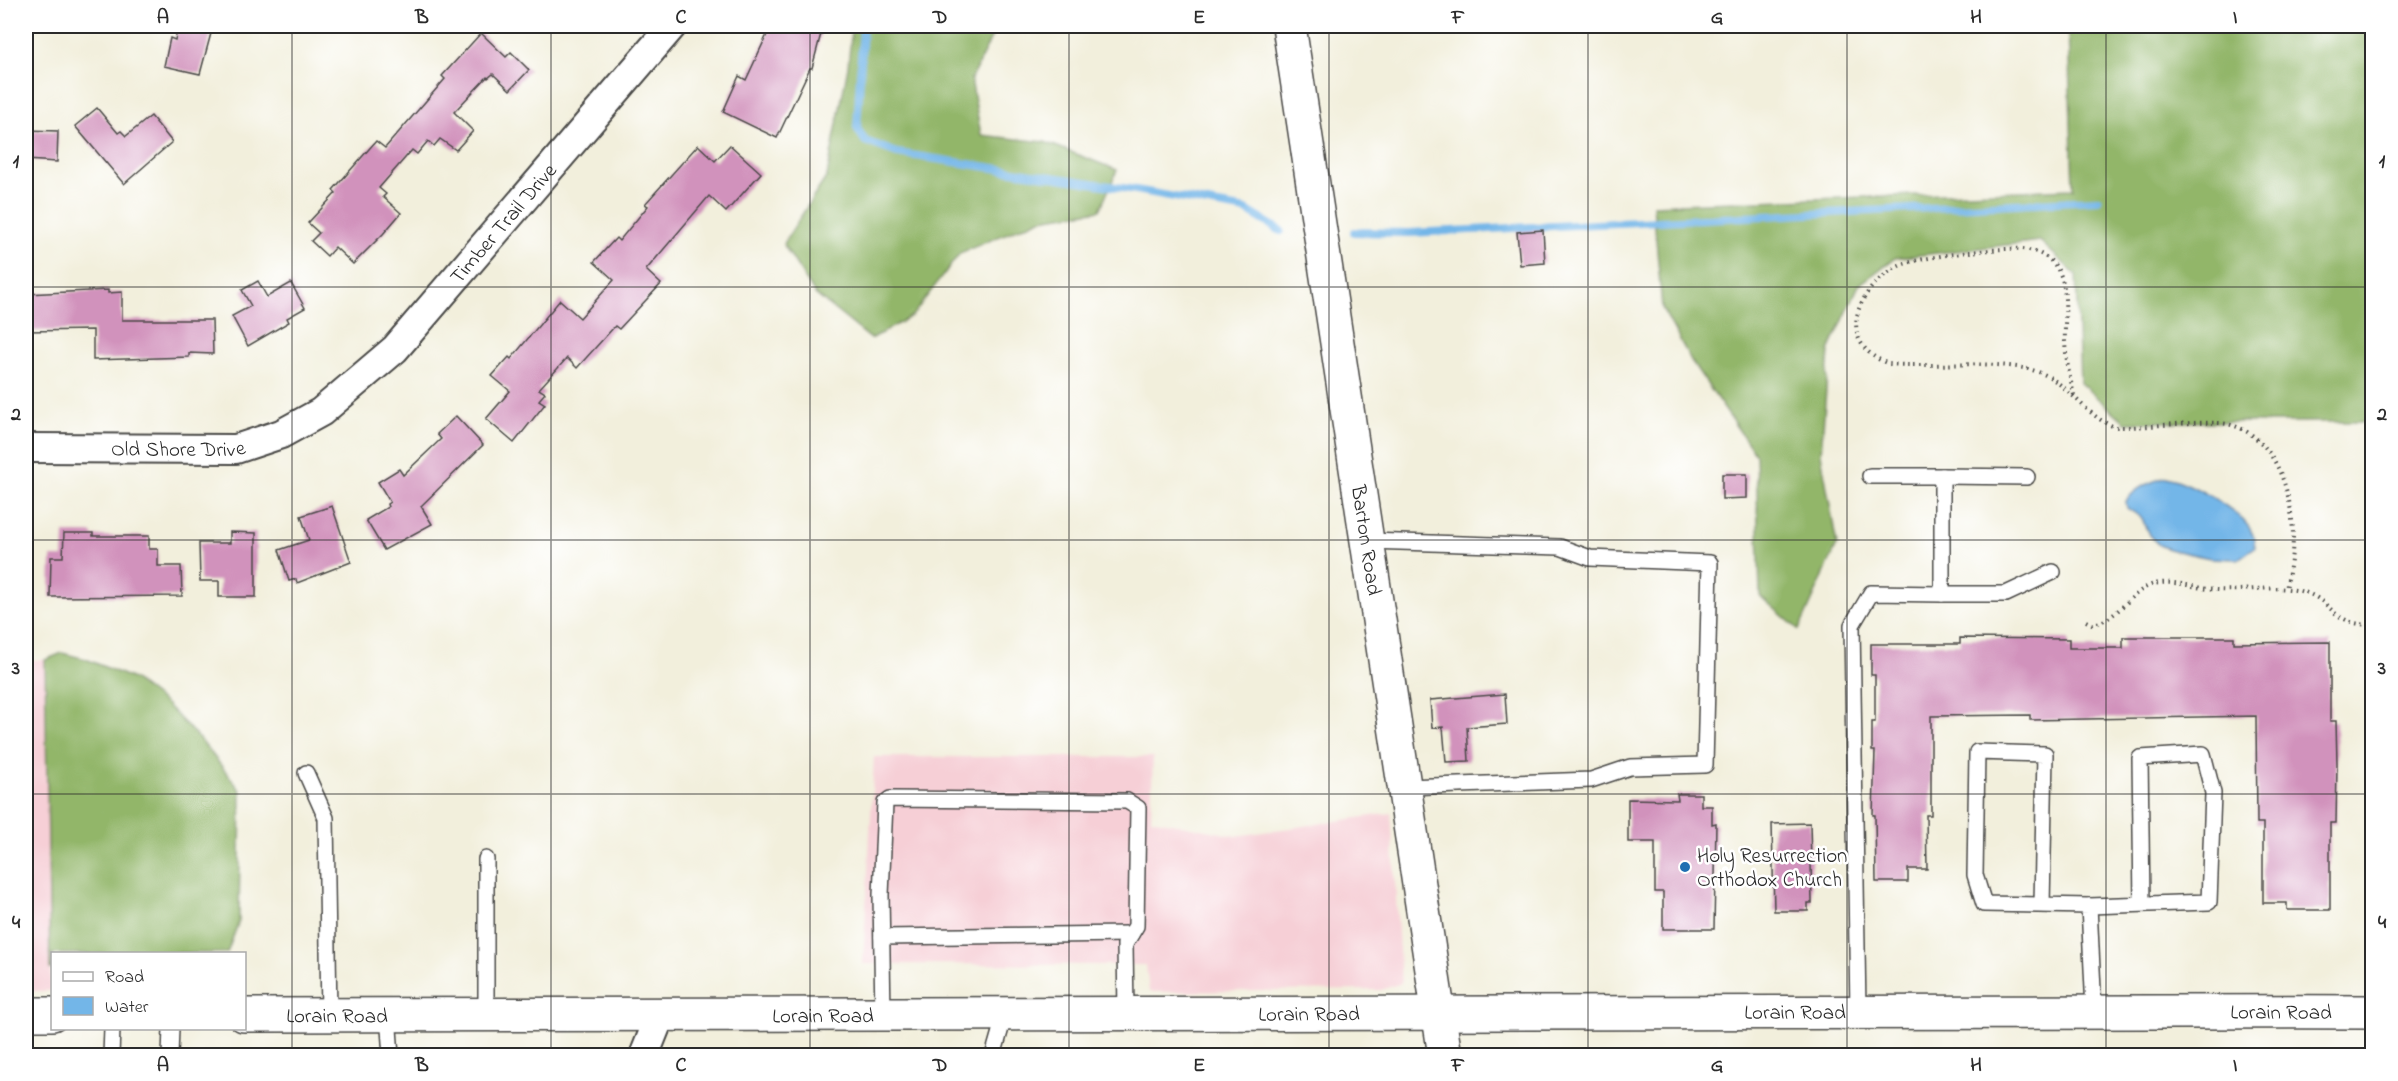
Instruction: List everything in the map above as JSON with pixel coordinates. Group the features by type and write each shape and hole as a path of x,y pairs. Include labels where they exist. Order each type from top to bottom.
{"main road":[{"name":"Barton Road","path":"1289,26 1445,1056"},
{"name":"Lorain Road","path":"246,1015 660,1016 1440,1011 2373,1012"},
{"path":"26,1014 51,1014"}],"street":[{"name":"Timber Trail Drive","path":"321,412 395,349 672,26"},
{"name":"Old Shore Drive","path":"26,448 236,449 281,434 321,412"},
{"path":"644,1056 660,1016"}],"lane":[{"path":"1870,476 2026,477"},
{"path":"1941,594 1942,476"},
{"path":"1368,541 1560,547 1590,558 1710,563 1705,765 1630,768 1591,780 1406,787"},
{"path":"1858,1011 1852,625 1871,593 2006,594 2053,572"},
{"path":"2042,905 2045,754 1977,752 1975,875 1984,904 2090,906 2209,902 2212,793 2203,754 2139,758 2142,904"},
{"path":"306,773 326,818 329,1015"},
{"path":"882,1015 885,803 891,799 1127,801 1138,808 1136,926 1125,944 1126,1013"},
{"path":"486,859 486,1015"},
{"path":"2090,906 2094,1011"},
{"path":"882,937 1131,934"},
{"path":"993,1056 1005,1014"},
{"path":"388,1016 392,1056"},
{"path":"111,1056 112,1030"},
{"path":"171,1030 171,1056"}],"path":[{"path":"2074,395 2066,353 2062,279 2050,260 2031,250 1996,250 1901,265 1874,285 1859,307 1856,319 1858,335 1868,352 1881,361 1910,366 2019,367 2042,373 2074,395 2100,419 2115,427 2221,423 2245,430 2254,436 2274,462 2290,503 2293,534 2286,590"},
{"path":"2086,621 2092,624 2102,622 2122,610 2141,590 2159,583 2179,583 2213,590 2286,590 2313,596 2350,623 2373,625"}],"shaded area":[{"path":"26,660 45,660 51,991 26,991"},
{"path":"874,757 1153,757 1151,819 1236,836 1391,813 1401,983 1381,990 1149,992 1146,965 863,964"}],"green space":[{"path":"852,26 997,26 971,79 981,135 1045,142 1117,170 1100,210 1041,219 960,253 912,316 871,339 815,294 783,244 827,176 848,66"},
{"path":"2068,26 2372,26 2372,422 2125,422 2080,383 2076,275 2040,241 1895,258 1859,285 1829,351 1821,454 1837,545 1799,630 1760,596 1756,455 1692,362 1662,308 1653,205 2073,189"},
{"path":"62,653 86,659 133,679 167,705 205,745 241,791 239,921 227,952 51,952 50,969 45,660"}],"water":[{"path":"2167,477 2201,491 2227,507 2247,524 2254,537 2255,547 2238,559 2210,558 2159,545 2149,535 2142,518 2127,508 2126,501 2144,486"}],"building":[{"path":"178,26 213,26 200,74 164,66 170,38 175,40"},
{"path":"771,26 823,26 812,68 777,138 723,112 739,76 746,80"},
{"path":"481,33 506,57 511,52 529,70 510,90 493,74 487,77 454,112 473,131 456,150 440,139 434,146 428,141 417,154 412,150 379,188 386,194 383,197 401,213 353,264 335,247 327,256 311,241 319,233 308,223 336,193 333,190 376,141 385,148 445,79 442,76"},
{"path":"97,108 118,133 121,131 126,136 151,116 172,142 124,184 75,126"},
{"path":"26,130 58,131 57,162 26,160"},
{"path":"698,145 715,161 730,145 761,173 726,212 709,196 646,270 661,284 619,329 615,326 577,368 567,358 539,389 545,393 539,400 545,404 514,443 486,419 510,391 492,376 509,357 511,359 560,300 580,318 614,280 594,262 616,238 619,241 648,206 645,204"},
{"path":"1543,230 1545,263 1520,265 1517,232"},
{"path":"258,281 267,297 291,283 305,308 287,318 289,322 248,346 232,316 251,306 242,290"},
{"path":"108,290 108,293 122,292 122,320 212,320 213,354 189,353 189,357 93,360 93,330 26,331 26,294"},
{"path":"456,416 483,445 421,506 432,524 384,550 366,520 388,507 387,504 390,502 378,482 399,469 403,475 441,439 437,434"},
{"path":"1722,474 1747,474 1747,498 1722,499"},
{"path":"332,506 351,562 297,583 296,579 289,581 279,550 309,540 301,516"},
{"path":"230,532 256,533 256,597 219,597 219,581 200,581 199,543 230,543"},
{"path":"64,533 93,533 93,536 149,536 149,549 158,549 158,566 181,566 182,596 50,597 51,557 63,557"},
{"path":"2123,637 2234,637 2234,643 2330,642 2330,721 2336,721 2337,764 2336,823 2330,823 2330,910 2287,910 2287,903 2263,903 2263,823 2257,823 2256,716 2030,720 2030,715 1931,716 1931,815 1926,815 1927,869 1908,869 1908,882 1876,882 1875,815 1873,815 1875,751 1872,751 1872,722 1875,722 1875,675 1871,675 1871,644 1960,644 1960,638 2069,639 2069,648 2123,648"},
{"path":"1505,694 1507,724 1467,727 1469,761 1446,762 1443,727 1432,728 1430,700"},
{"name":"Holy Resurrection Orthodox Church","path":"1677,794 1701,794 1701,806 1712,806 1712,824 1716,823 1714,929 1663,929 1663,892 1655,892 1655,842 1628,842 1628,799 1678,800"},
{"path":"1810,823 1812,903 1808,903 1808,911 1774,911 1772,824"}],"waterway":[{"path":"863,26 857,128 865,141 897,153 1136,190 1246,210 1281,231"},
{"path":"1354,232 1409,233 2098,200"}],"place":[{"name":"Holy Resurrection Orthodox Church","path":"1685,867"}]}
